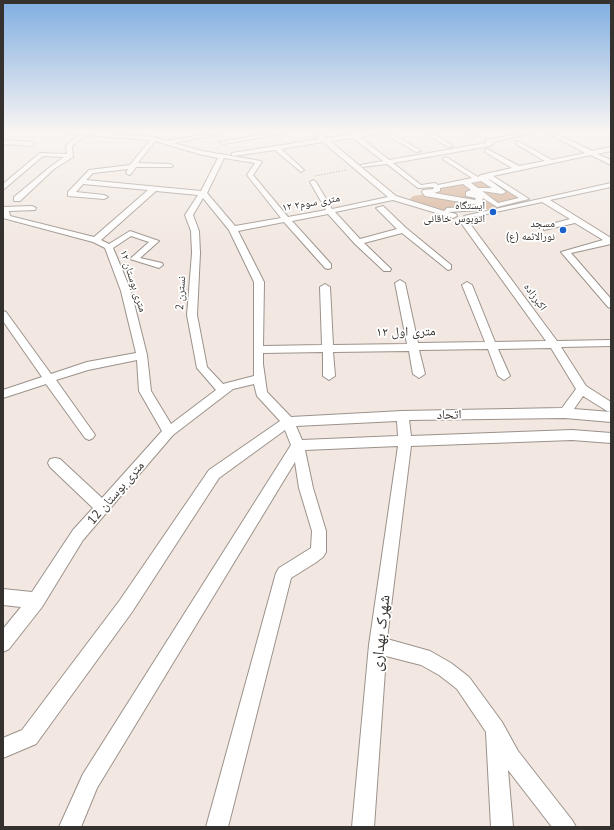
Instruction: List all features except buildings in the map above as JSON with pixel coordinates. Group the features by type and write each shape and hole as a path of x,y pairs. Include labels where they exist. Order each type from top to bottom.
{"street":[{"path":"3,188 23,171"},
{"path":"17,199 49,171"},
{"path":"94,171 91,171 71,194 104,197"},
{"name":"نسترن 2","path":"214,171 189,215 195,232 196,253 192,315 202,368 223,391"},
{"path":"253,171 250,175 286,219 328,266"},
{"path":"364,171 393,198 453,216 460,214 466,220 611,185"},
{"path":"400,171 420,188 482,180 490,177 525,199 497,205 468,184"},
{"path":"466,171 502,192 484,189 476,190 469,194 480,197 478,202"},
{"path":"421,196 478,202 488,208 447,210 411,200 426,192 438,190 436,188 468,184 509,171"},
{"path":"312,180 330,211 358,242 387,269"},
{"path":"81,182 203,193 233,230 259,282 258,350 261,393 288,422 298,444 306,488 319,531 318,552 284,573 217,827"},
{"path":"96,240 155,188"},
{"name":"۱۲ متری سوم۲","path":"233,230 375,203 393,198"},
{"path":"447,210 453,199"},
{"path":"544,200 611,242"},
{"path":"4,209 32,208"},
{"path":"380,208 403,230 448,267"},
{"name":"۱۲ متری بوستان","path":"4,209 6,217 96,240 109,246 126,291 142,355 145,391 169,432"},
{"name":"اکبرزاده","path":"466,220 554,344 582,389"},
{"path":"547,228 576,220"},
{"path":"358,242 403,230"},
{"path":"109,246 130,233 155,241 134,259 159,265"},
{"path":"611,242 565,252 611,305"},
{"path":"400,282 419,374"},
{"path":"467,285 504,376"},
{"path":"325,287 330,376"},
{"path":"3,314 89,435"},
{"name":"۱۲ متری اول","path":"258,350 611,343"},
{"path":"3,394 87,366 142,355"},
{"name":"12 متری بوستان","path":"3,642 36,601 78,535 169,432 229,386 259,379"},
{"path":"565,413 582,389 611,408"},
{"name":"اتحاد","path":"288,422 402,416 565,413 611,417"},
{"name":"شهرک بهداری","path":"363,827 378,645 405,440 402,416"},
{"path":"3,748 29,737 126,606 214,474 288,422"},
{"name":"اتحاد","path":"298,444 572,435 611,438"},
{"path":"70,827 90,781 298,444"},
{"path":"55,463 103,508"},
{"path":"3,597 36,601"},
{"path":"378,645 424,657 445,669 463,683 495,729 511,758 565,827"},
{"path":"495,729 502,827"}],"path":[{"path":"312,180 346,171"}],"shaded area":[{"path":"490,176 528,200 489,209 446,211 409,200 413,196 425,194 424,192"}],"place":[{"name":"ایستگاه اتوبوس خاقانی","path":"493,212"},
{"name":"مسجد نورالائمه (ع)","path":"563,230"}]}
